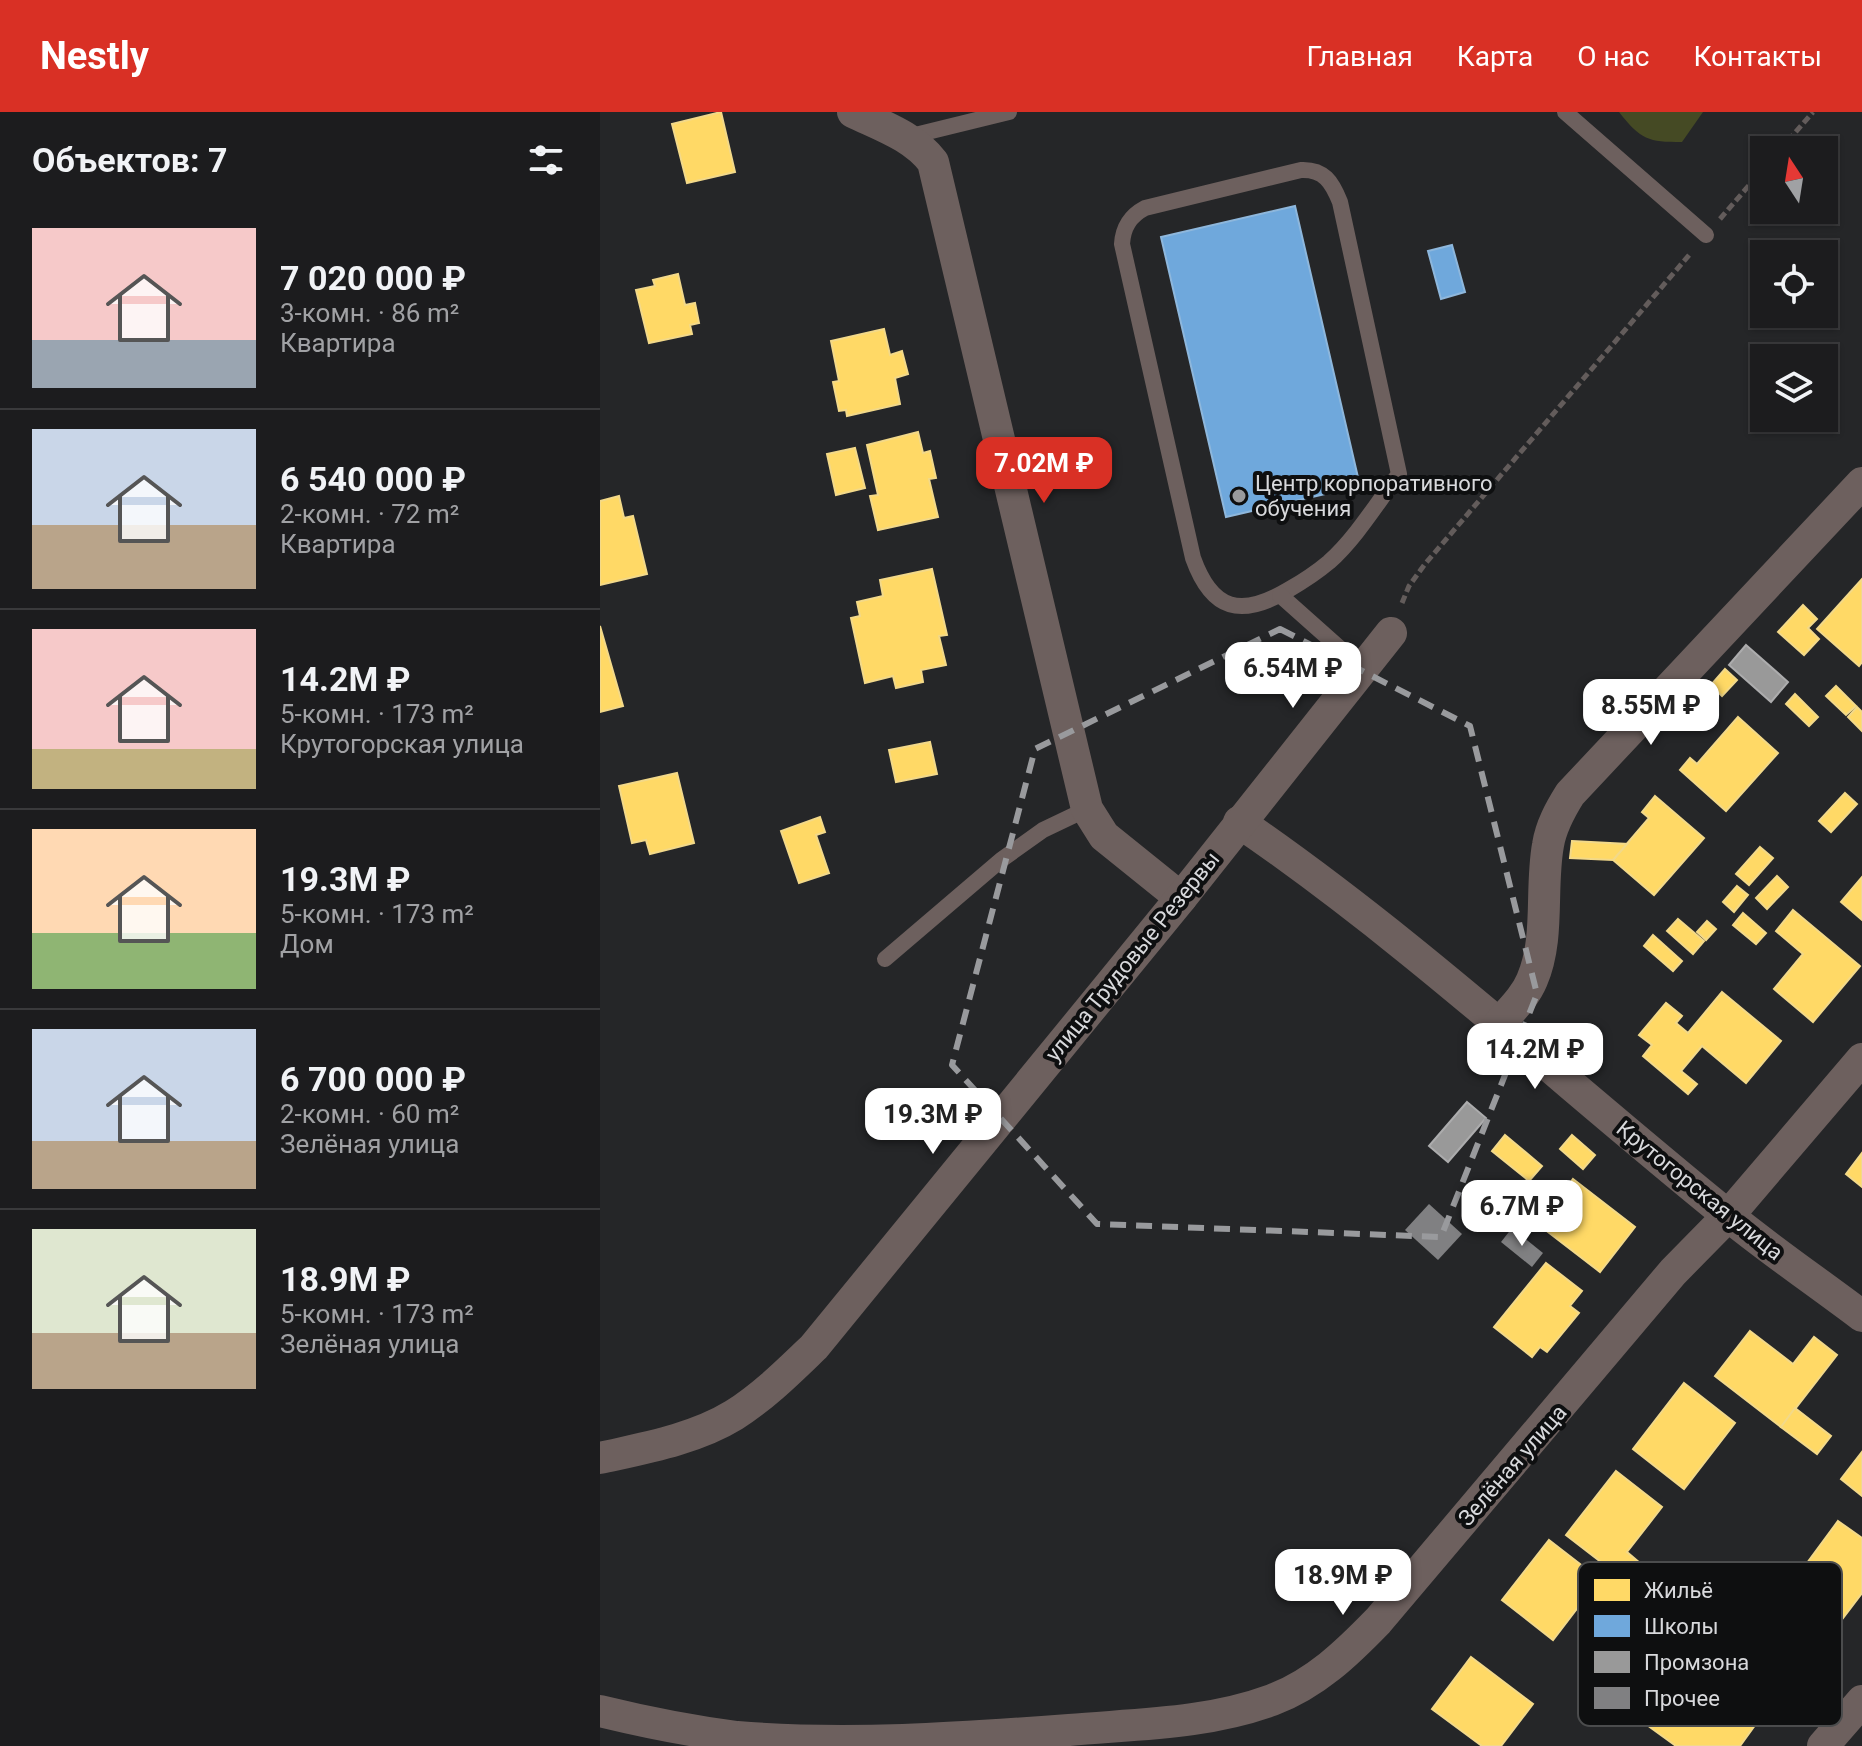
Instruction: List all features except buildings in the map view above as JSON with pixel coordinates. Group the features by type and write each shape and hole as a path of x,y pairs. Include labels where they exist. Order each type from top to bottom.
{"street":[{"path":"853,112 905,137 922,148 933,162 1087,809 1104,836 1181,898"},
{"path":"1499,1024 1526,992 1537,966 1543,928 1548,845 1559,811 1570,794 1862,483"},
{"name":"улица Трудовые Резервы","path":"600,1458 655,1446 733,1416 785,1376 814,1347 1181,898 1391,633"},
{"name":"Крутогорская улица","path":"1239,822 1299,863 1499,1024 1728,1216 1862,1316"},
{"name":"Зелёная улица","path":"600,1711 675,1728 740,1737 930,1741 1178,1721 1230,1713 1274,1699 1311,1681 1346,1654 1378,1621 1673,1272 1728,1216 1862,1059"},
{"path":"1842,1724 1862,1701"},
{"path":"1823,1746 1840,1726"}],"lane":[{"path":"905,137 1009,112"},
{"path":"1565,112 1706,235"},
{"path":"1301,170 1314,170 1334,186 1340,202 1399,474 1329,561 1280,595 1254,606 1229,605 1218,599 1198,573 1122,244 1123,232 1135,213 1145,208 1301,170"},
{"path":"1280,595 1362,668"},
{"path":"885,959 1001,860 1043,830 1087,809"}],"path":[{"path":"1792,136 1813,112"},
{"path":"1391,633 1409,586 1425,564 1750,184"}],"highlighted area":[{"path":"1280,629 1470,726 1537,994 1441,1237 1097,1224 952,1065 1035,749"}],"green space":[{"path":"1619,112 1703,112 1682,142 1646,138"}],"place":[{"name":"Центр корпоративного обучения","path":"1239,496"}]}
